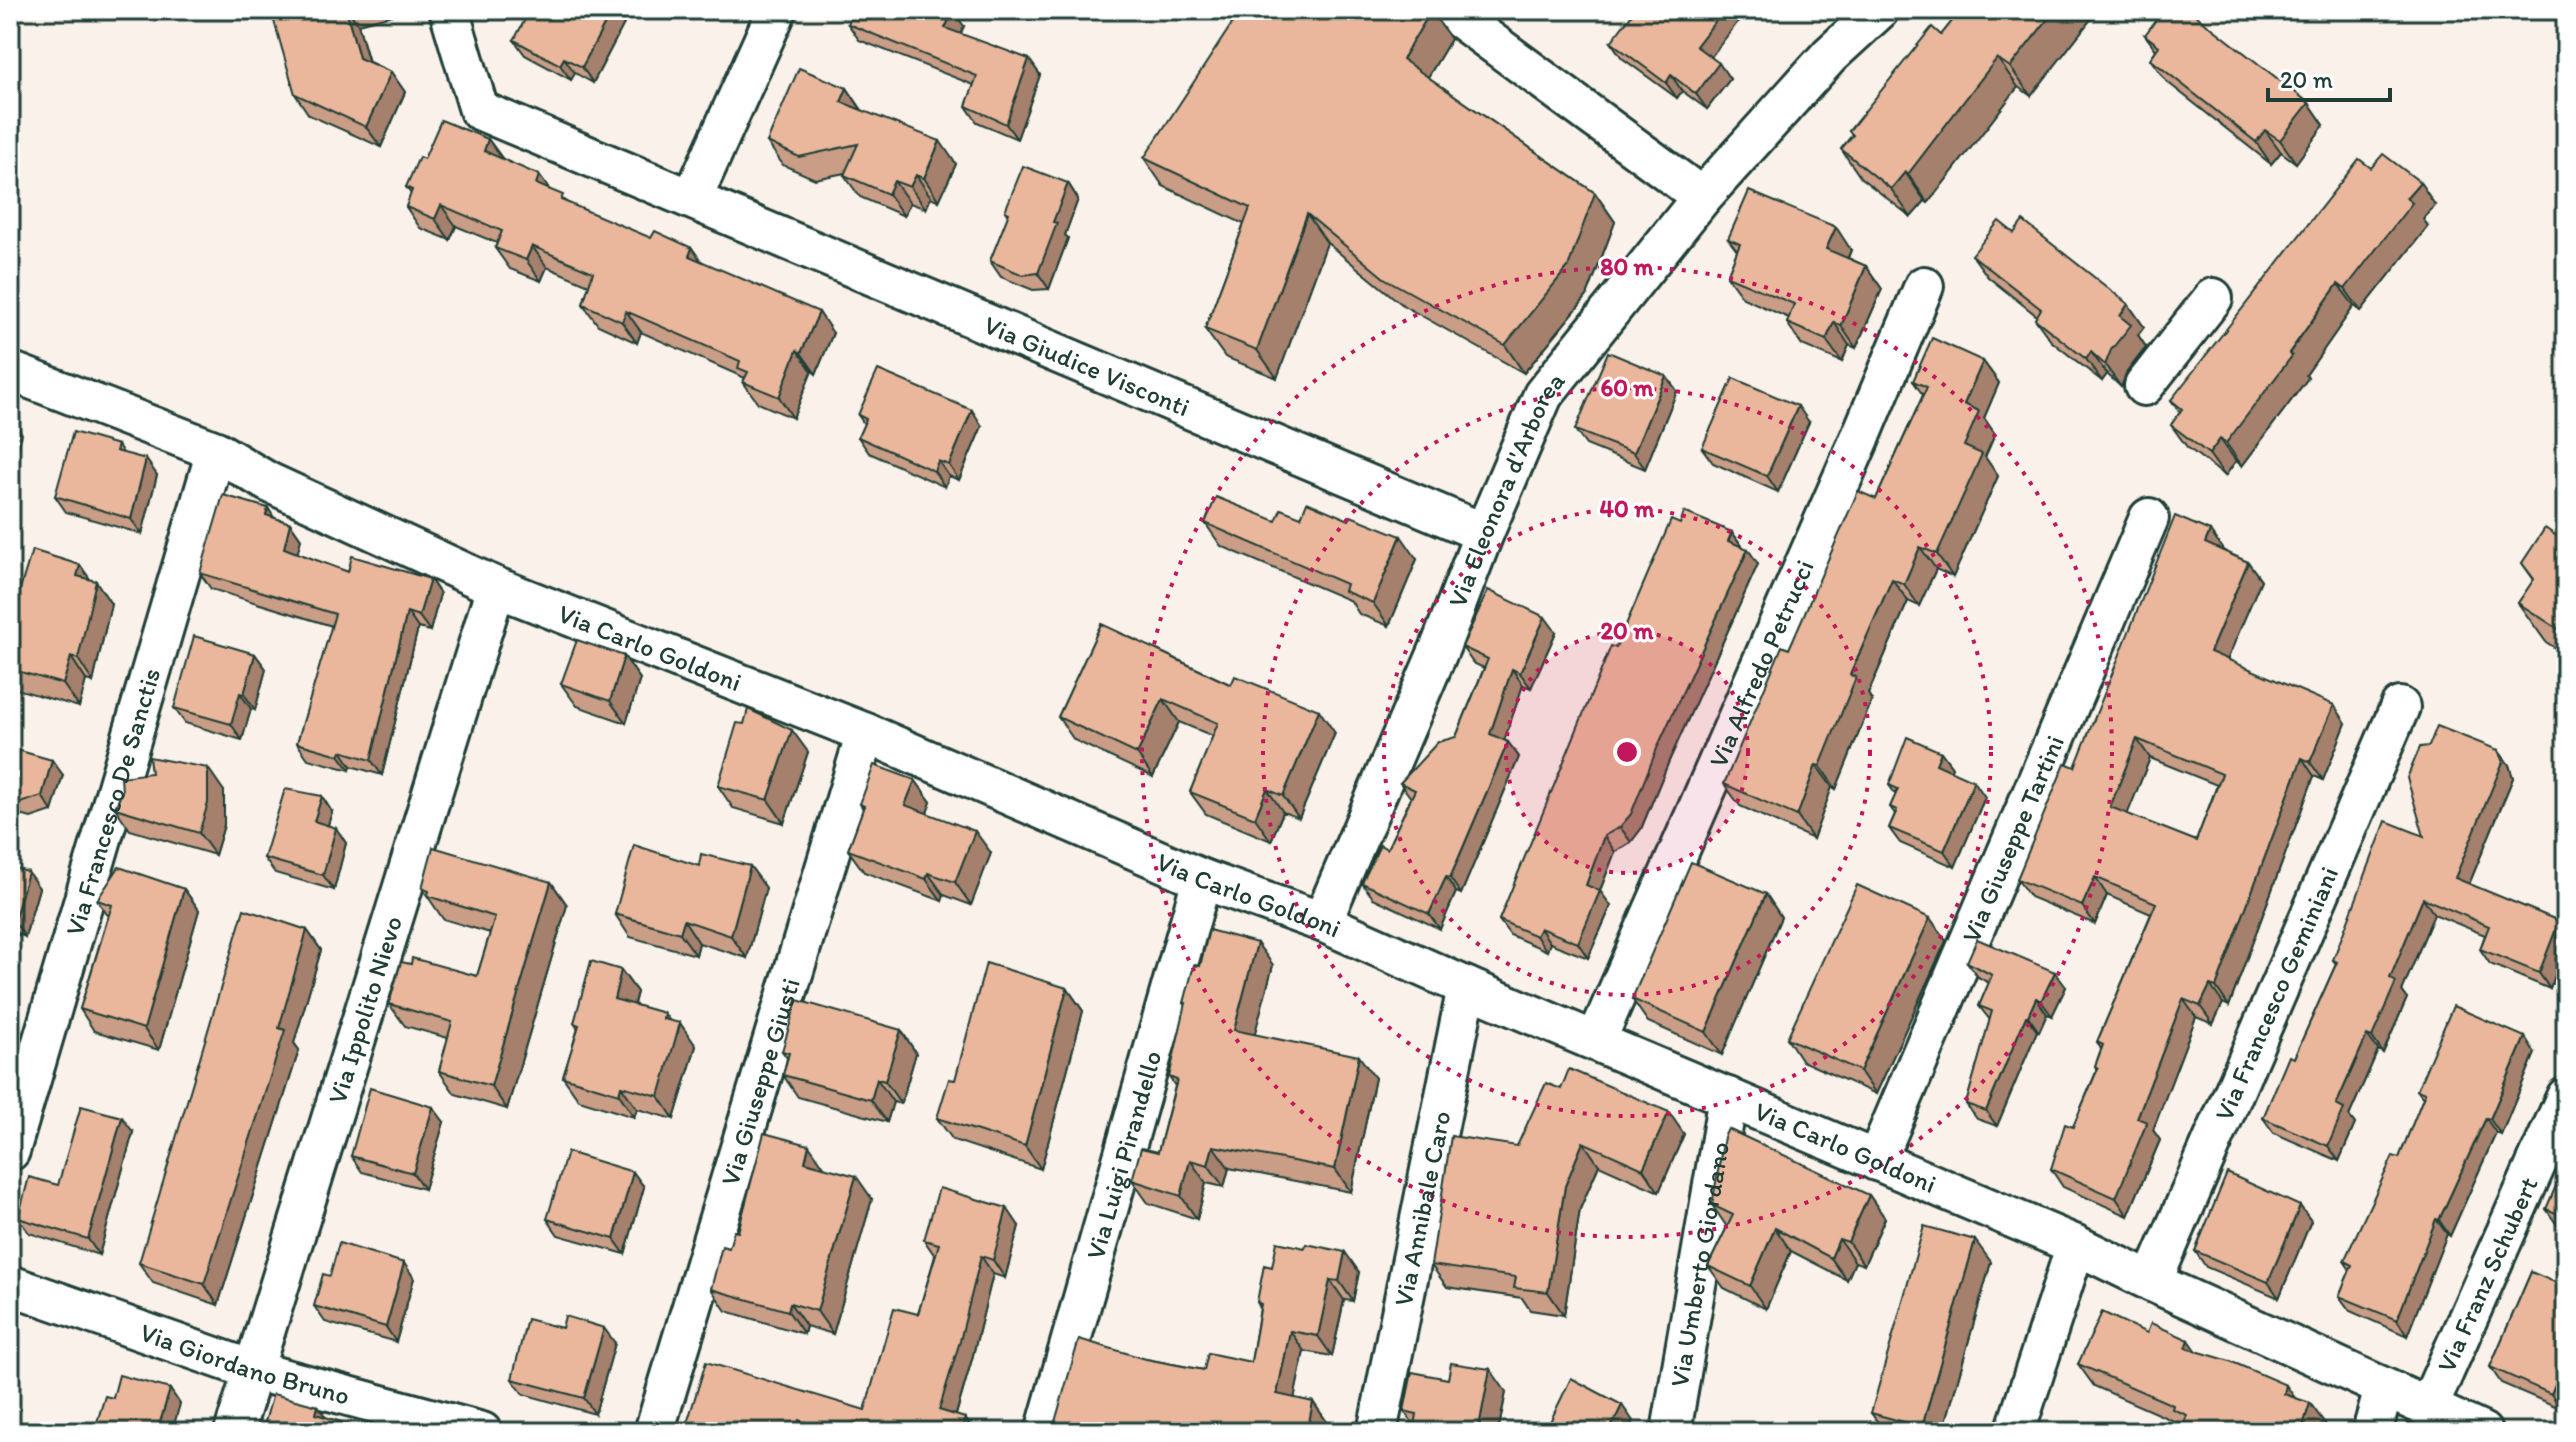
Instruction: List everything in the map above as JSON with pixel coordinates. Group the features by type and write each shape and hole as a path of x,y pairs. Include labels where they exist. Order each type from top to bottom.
{"street":[{"name":"Via Giudice Visconti","path":"449,10 479,110 1484,533"},
{"path":"692,199 777,10"},
{"path":"1448,10 1702,197"},
{"name":"Via Eleonora d'Arborea","path":"1322,922 1441,645 1484,533 1543,395 1702,197 1830,55 1879,10"},
{"name":"Via Alfredo Petrucci","path":"1596,1041 1924,286"},
{"path":"2144,386 2213,298"},
{"name":"Via Carlo Goldoni","path":"10,371 216,451 268,482 496,587 866,733 1202,879 1322,922 1467,987 2076,1245 2482,1432"},
{"name":"Via Francesco De Sanctis","path":"10,1151 216,451"},
{"name":"Via Giuseppe Tartini","path":"1876,1161 2149,518"},
{"name":"Via Ippolito Nievo","path":"234,1432 496,587"},
{"name":"Via Francesco Geminiani","path":"2152,1282 2400,707"},
{"name":"Via Giuseppe Giusti","path":"654,1432 866,733"},
{"name":"Via Luigi Pirandello","path":"1045,1432 1202,879"},
{"name":"Via Annibale Caro","path":"1377,1432 1467,987"},
{"name":"Via Umberto Giordano","path":"1671,1432 1728,1097"},
{"name":"Via Franz Schubert","path":"2428,1408 2566,1097"},
{"path":"2015,1432 2076,1245"},
{"name":"Via Giordano Bruno","path":"10,1285 252,1370 482,1432"},
{"path":"2372,1432 2384,1389"}],"building":[{"path":"290,10 346,10 359,58 391,72 366,127 295,94 274,21 291,16"},
{"path":"530,10 612,10 582,67 564,58 560,65 514,40"},
{"path":"854,10 951,10 945,28 1029,59 1006,124 966,106 977,76 848,24"},
{"path":"1241,10 1431,11 1402,59 1595,193 1568,267 1505,345 1384,278 1307,214 1257,350 1205,329 1250,208 1144,158"},
{"path":"1635,10 1724,10 1696,46 1719,63 1696,94 1671,75 1666,83 1611,42"},
{"path":"1961,10 2055,10 2010,67 1997,58 1908,174 1905,172 1891,189 1841,149 1853,135 1849,131 1932,27 1941,35"},
{"path":"2163,10 2189,10 2309,103 2280,140 2265,130 2256,142 2150,59 2159,46 2145,35"},
{"path":"799,68 847,88 841,102 940,141 924,178 916,175 910,187 894,181 888,194 844,175 858,144 799,157 767,142"},
{"path":"441,120 488,139 484,151 539,175 536,184 563,195 561,200 651,238 655,231 692,248 689,256 819,312 801,353 797,350 779,397 743,382 748,372 738,368 740,361 626,311 622,322 583,304 593,272 532,246 526,260 495,248 502,231 441,205 435,219 406,207 412,190 406,187 419,157 424,159"},
{"path":"2383,154 2420,182 2406,198 2412,203 2345,289 2338,284 2289,353 2292,356 2226,443 2220,439 2209,454 2171,425 2182,409 2171,400 2359,159 2371,168"},
{"path":"1023,166 1068,183 1038,273 1023,275 990,261"},
{"path":"1749,191 1836,227 1826,249 1866,266 1841,326 1834,322 1826,340 1787,323 1794,304 1727,276 1740,244 1728,239"},
{"path":"1999,221 2014,233 2023,221 2128,304 2120,316 2131,325 2111,350 2105,365 2091,352 2086,359 2035,319 2041,309 1972,255"},
{"path":"1932,338 1983,361 1964,404 1979,411 1964,446 1982,454 1937,554 1920,547 1904,584 1892,579 1850,675 1856,677 1820,766 1816,765 1797,816 1724,784 1782,646 1789,649 1858,491 1876,499 1927,387 1913,381"},
{"path":"1608,352 1666,376 1634,453 1575,430"},
{"path":"878,370 972,410 949,465 938,461 934,471 858,437 866,419 858,415"},
{"path":"1733,378 1798,406 1767,476 1702,448"},
{"path":"73,432 118,445 116,451 146,459 131,519 55,496"},
{"path":"223,495 268,508 266,515 290,523 284,548 348,572 352,556 430,579 419,616 407,612 371,760 297,743 335,614 200,573"},
{"path":"1216,497 1276,521 1281,509 1301,517 1307,502 1349,520 1351,516 1401,536 1373,603 1344,591 1346,584 1205,523"},
{"path":"1684,512 1732,532 1728,541 1748,549 1658,746 1631,814 1620,827 1604,836 1586,885 1600,891 1578,943 1540,928 1536,936 1499,920 1611,646 1616,648 1671,520 1680,524"},
{"path":"2175,516 2210,531 2205,543 2248,562 2210,652 2334,705 2310,762 2302,758 2216,987 2210,985 2200,1006 2183,999 2137,1118 2147,1122 2116,1198 2051,1169 2065,1124 2073,1127 2098,1068 2095,1066 2103,1045 2097,1042 2156,903 2095,877 2082,906 2017,879 2065,763 2075,767","holes":["2137,739 2222,774 2196,841 2110,807"]},
{"path":"2545,528 2561,539 2566,531 2566,634 2518,603 2534,579 2522,563"},
{"path":"32,550 80,565 77,576 96,581 78,659 71,657 63,684 10,669 10,622"},
{"path":"1488,590 1545,617 1520,673 1512,669 1490,734 1508,742 1450,878 1446,877 1429,914 1362,883 1380,845 1387,849 1415,790 1400,783 1438,742 1456,737 1488,659 1462,647"},
{"path":"1101,624 1231,685 1235,676 1319,710 1283,796 1267,789 1255,818 1190,792 1218,723 1163,699 1137,754 1058,717"},
{"path":"194,636 255,654 244,694 240,693 231,724 174,708"},
{"path":"577,640 624,656 610,701 561,684"},
{"path":"748,709 792,730 768,800 718,786 737,723 744,724"},
{"path":"2437,726 2498,750 2503,762 2455,878 2559,921 2539,973 2480,949 2489,926 2423,898 2390,978 2396,982 2372,1037 2367,1035 2336,1105 2344,1109 2328,1146 2263,1118 2289,1056 2294,1058 2337,962 2333,960 2386,821 2424,836 2407,778 2420,747 2429,746"},
{"path":"1907,737 1941,752 1936,764 1974,781 1944,851 1889,828 1897,810 1890,807 1898,789 1889,785"},
{"path":"10,748 52,760 42,796 20,803 10,800"},
{"path":"149,757 208,768 208,803 199,833 115,808 122,792 121,777 151,773"},
{"path":"874,765 915,780 905,805 975,831 955,882 928,873 926,879 848,850 864,806 860,804"},
{"path":"285,789 322,796 314,821 336,828 323,875 264,858"},
{"path":"634,845 699,866 701,854 750,866 731,936 684,920 680,933 615,914"},
{"path":"433,847 551,882 491,1086 439,1071 452,1022 389,1004 401,962 411,964 412,958 477,976 495,917 428,896 429,891 422,888"},
{"path":"1691,862 1766,894 1706,1032 1632,999"},
{"path":"10,867 28,872 14,921 10,920"},
{"path":"119,867 184,889 144,1029 80,1009 112,905 97,900"},
{"path":"1857,885 1930,918 1860,1071 1787,1038"},
{"path":"244,909 307,930 279,1028 285,1030 204,1284 139,1263"},
{"path":"1209,930 1257,943 1234,1030 1359,1056 1335,1169 1213,1146 1208,1165 1190,1160 1181,1196 1132,1180 1141,1148 1158,1152 1177,1080 1169,1077 1184,1003 1194,965 1200,966"},
{"path":"1977,939 2055,972 2041,1001 2036,998 2026,1016 1986,1111 1966,1104 1992,1011 1979,1006 1992,975 1967,962"},
{"path":"591,961 621,970 614,999 664,1013 663,1019 680,1023 659,1096 621,1086 619,1094 563,1077 579,1025 574,1023"},
{"path":"986,963 1067,988 1025,1146 937,1118 949,1079 955,1080"},
{"path":"797,1000 901,1030 885,1081 877,1079 871,1100 783,1075 789,1053 782,1051"},
{"path":"2453,1006 2525,1037 2490,1119 2486,1118 2439,1220 2436,1219 2397,1320 2339,1296 2352,1265 2344,1261 2393,1156 2399,1158 2425,1093 2417,1090"},
{"path":"1569,1069 1669,1112 1643,1169 1583,1142 1565,1186 1548,1292 1514,1288 1516,1277 1431,1265 1451,1136 1517,1146 1546,1083 1561,1089"},
{"path":"370,1088 433,1107 413,1173 351,1156"},
{"path":"81,1106 122,1117 88,1239 18,1218 29,1177 58,1185"},
{"path":"1728,1129 1869,1195 1848,1242 1839,1239 1831,1258 1775,1228 1750,1286 1708,1266 1733,1215 1712,1205"},
{"path":"764,1133 809,1145 805,1162 856,1176 817,1311 790,1303 788,1311 711,1289 722,1246 729,1248 734,1231 738,1232"},
{"path":"567,1152 633,1172 614,1239 547,1219"},
{"path":"2227,1173 2300,1206 2268,1282 2195,1251"},
{"path":"2566,1178 2566,1217 2546,1209 2559,1179 2564,1182"},
{"path":"939,1188 1007,1208 993,1260 981,1256 939,1410 965,1418 961,1432 830,1432 799,1420 796,1432 685,1430 706,1362 865,1410 894,1308 918,1314 939,1244 924,1240"},
{"path":"1924,1226 1975,1240 1922,1427 1871,1413"},
{"path":"1277,1242 1345,1252 1339,1281 1330,1280 1318,1336 1290,1331 1277,1394 1313,1402 1307,1432 1052,1432 1079,1339 1146,1359 1204,1370 1208,1353 1251,1362 1264,1265 1272,1267"},
{"path":"339,1243 404,1263 386,1327 314,1306 323,1274 330,1276"},
{"path":"2531,1272 2566,1287 2566,1358 2551,1394 2490,1367"},
{"path":"2102,1312 2147,1333 2151,1323 2189,1340 2186,1348 2230,1361 2286,1385 2284,1394 2310,1403 2301,1432 2217,1432 2184,1423 2187,1415 2172,1409 2173,1405 2078,1364"},
{"path":"565,1316 604,1328 584,1398 512,1379 527,1319 562,1328"},
{"path":"1451,1363 1490,1369 1478,1432 1414,1432 1417,1414 1404,1411 1412,1372 1448,1379"},
{"path":"119,1375 170,1389 157,1432 94,1432 105,1396 113,1398"},
{"path":"1571,1378 1622,1405 1609,1432 1549,1432 1549,1424"},
{"path":"273,1394 318,1406 316,1414 373,1432 262,1432"},
{"path":"2407,1424 2425,1432 2404,1432"}]}
